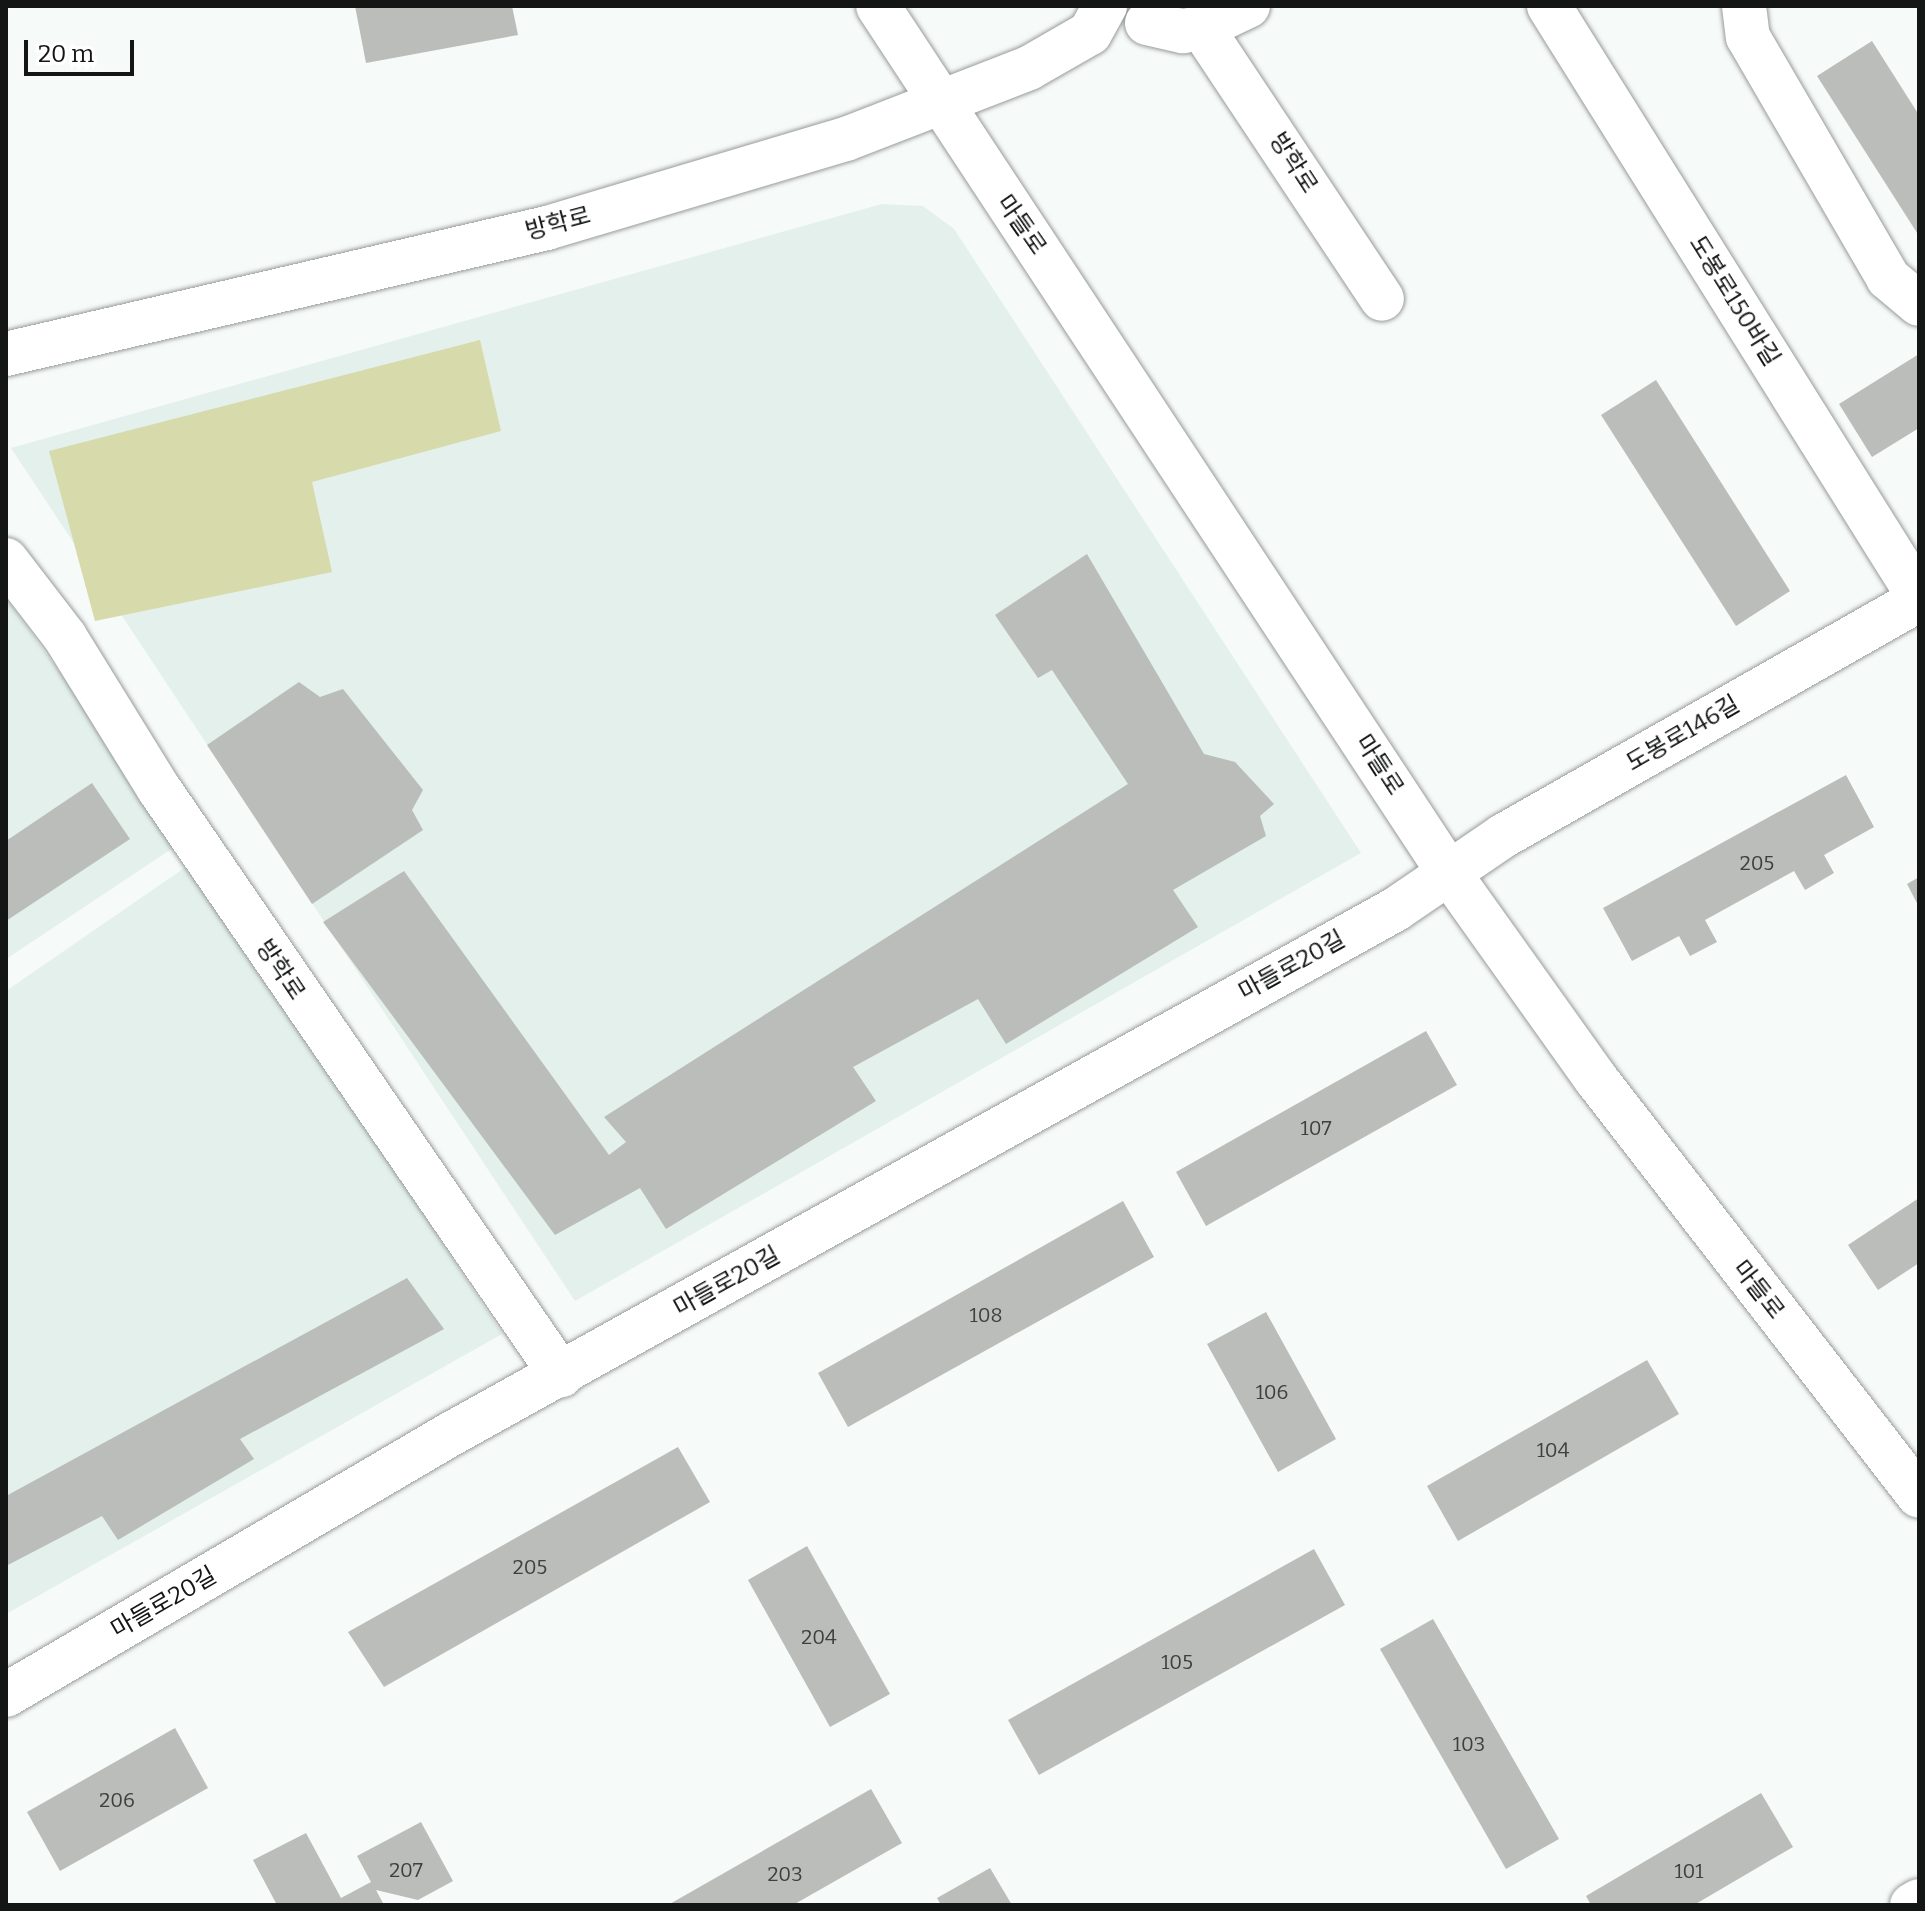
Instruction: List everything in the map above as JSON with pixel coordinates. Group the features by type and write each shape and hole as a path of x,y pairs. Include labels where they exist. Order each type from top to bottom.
{"street":[{"name":"마들로","path":"878,6 1449,873 1596,1079 1919,1496"},
{"path":"1176,19 1248,6"},
{"name":"도봉로150바길","path":"1549,6 1919,598"},
{"path":"1744,6 1748,37 1888,278 1919,304"},
{"name":"방학로","path":"6,354 547,228 846,139 1029,68 1097,20 1123,37 1176,19 1382,299"},
{"name":"방학로","path":"6,560 65,637 177,816 561,1375"},
{"name":"도봉로146길","path":"1449,873 1503,836 1919,598"},
{"name":"마들로20길","path":"6,1695 449,1435 1396,909 1449,873"},
{"path":"1912,1905 1919,1901"}],"shaded area":[{"path":"882,204 923,206 954,229 1361,853 575,1301 11,448"},
{"path":"6,598 182,842 6,959"},
{"path":"193,862 502,1334 6,1614 6,991"}],"green space":[{"path":"480,340 501,431 312,482 332,572 95,621 49,451"}],"building":[{"path":"355,6 512,6 518,35 366,63"},
{"path":"1872,41 1919,115 1919,236 1817,76"},
{"path":"1919,354 1919,428 1872,457 1839,404"},
{"path":"1656,380 1790,591 1736,626 1601,415"},
{"path":"1087,554 1204,754 1235,762 1274,804 1260,816 1266,836 1173,890 1198,927 1006,1044 978,999 853,1067 876,1101 666,1229 640,1188 555,1235 323,922 404,871 609,1155 626,1142 604,1117 1128,784 1052,670 1038,678 995,615"},
{"path":"299,682 320,697 343,689 423,790 412,810 423,830 312,904 207,745"},
{"path":"1846,775 1874,827 1824,855 1834,873 1805,890 1794,871 1705,920 1717,942 1690,956 1679,936 1632,961 1603,908"},
{"path":"92,783 130,839 6,921 6,841"},
{"path":"1919,877 1919,907 1907,884"},
{"path":"1426,1031 1457,1085 1206,1226 1176,1172"},
{"path":"1919,1198 1919,1263 1878,1290 1848,1245"},
{"path":"1123,1201 1154,1257 848,1427 818,1373"},
{"path":"407,1278 444,1329 240,1439 254,1459 118,1540 102,1516 6,1566 6,1496"},
{"path":"1266,1312 1336,1439 1278,1472 1207,1344"},
{"path":"1647,1360 1679,1414 1458,1541 1427,1486"},
{"path":"678,1447 710,1502 384,1687 348,1632"},
{"path":"807,1546 890,1694 830,1727 748,1580"},
{"path":"1314,1549 1345,1605 1039,1775 1008,1720"},
{"path":"1433,1619 1559,1839 1506,1869 1380,1649"},
{"path":"175,1728 208,1788 60,1871 27,1812"},
{"path":"871,1789 902,1843 793,1905 668,1905"},
{"path":"1761,1793 1793,1847 1694,1905 1591,1905 1586,1896"},
{"path":"421,1822 453,1881 418,1900 376,1890 384,1905 277,1905 253,1860 306,1833 341,1898 371,1882 357,1856"},
{"path":"990,1868 1012,1905 941,1905 937,1898"}]}
